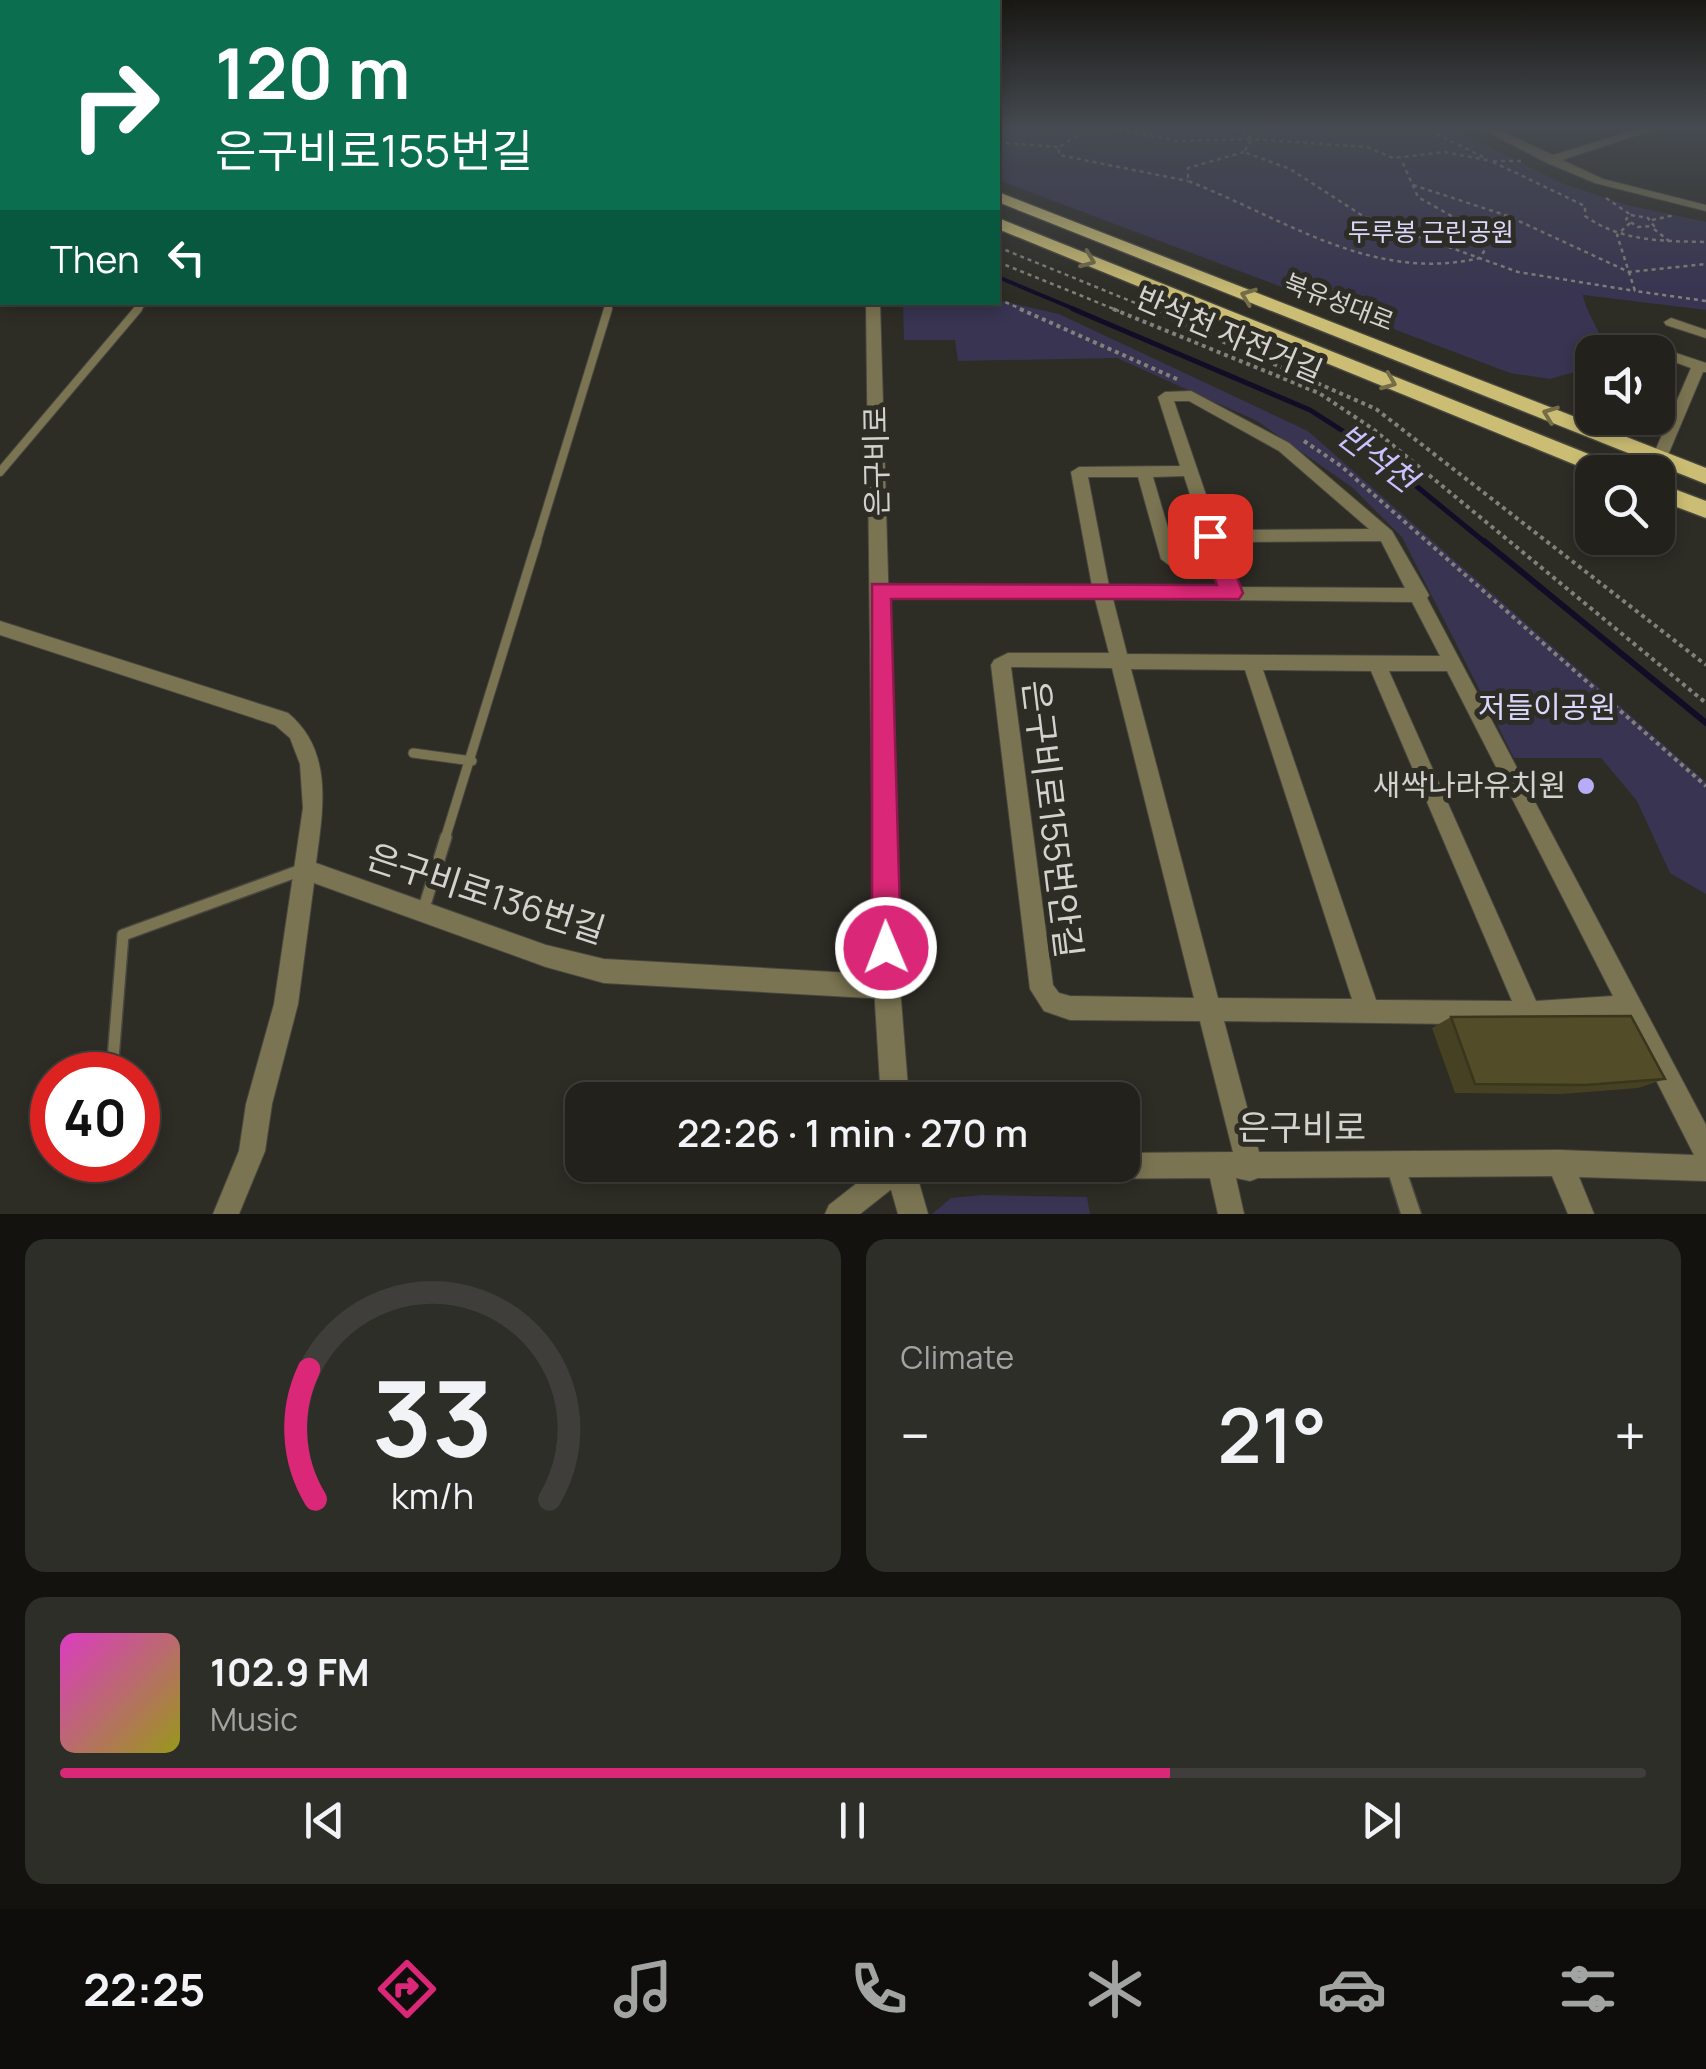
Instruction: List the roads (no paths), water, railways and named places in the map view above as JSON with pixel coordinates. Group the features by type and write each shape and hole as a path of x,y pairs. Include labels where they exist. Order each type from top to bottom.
{"main road":[{"name":"북유성대로","path":"1000,199 1652,455"},
{"name":"북유성대로","path":"1000,225 1575,457"},
{"name":"북유성대로","path":"1675,464 1706,476"},
{"path":"1675,497 1706,510"}],"street":[{"path":"1613,184 1651,198 1706,208"},
{"name":"은구비로","path":"873,305 887,987 893,1082"},
{"path":"1671,322 1706,334"},
{"path":"1661,455 1703,367 1675,357"},
{"path":"1232,593 1165,397 1191,396 1284,447 1386,535 1420,594 1452,664 1706,1152"},
{"path":"1190,472 1079,472 1102,592 1250,1168"},
{"path":"1144,472 1169,559"},
{"path":"1210,536 1386,535"},
{"path":"880,590 1420,594"},
{"path":"0,628 281,719 298,733 310,764 313,808 286,1004 258,1104 252,1151 226,1214"},
{"name":"은구비로155번안길","path":"1452,664 1008,660 1000,666 1042,989 1052,1003 1070,1008 1528,1014 1630,1007"},
{"path":"1251,661 1368,1012"},
{"path":"1376,662 1528,1014"},
{"name":"은구비로136번길","path":"304,869 546,956 604,971 887,987"},
{"path":"1560,1163 1581,1214"},
{"name":"은구비로","path":"1140,1166 1560,1163 1706,1168"},
{"path":"1396,1165 1412,1214"},
{"path":"1220,1166 1231,1214"},
{"path":"838,1214 879,1182"},
{"path":"903,1182 912,1214"}],"lane":[{"path":"0,472 141,305"},
{"path":"423,911 609,305"},
{"path":"414,753 472,761"},
{"path":"114,1052 123,935 304,869"}],"waterway":[{"name":"반석천","path":"1000,278 1079,311"},
{"name":"반석천","path":"1073,309 1310,410 1371,449 1487,544"},
{"name":"반석천","path":"1484,541 1706,723"}],"place":[{"name":"새싹나라유치원","path":"1586,786"}],"park label":[{"name":"두루봉 근린공원","path":"1431,232"},
{"name":"저들이공원","path":"1547,708"}]}
